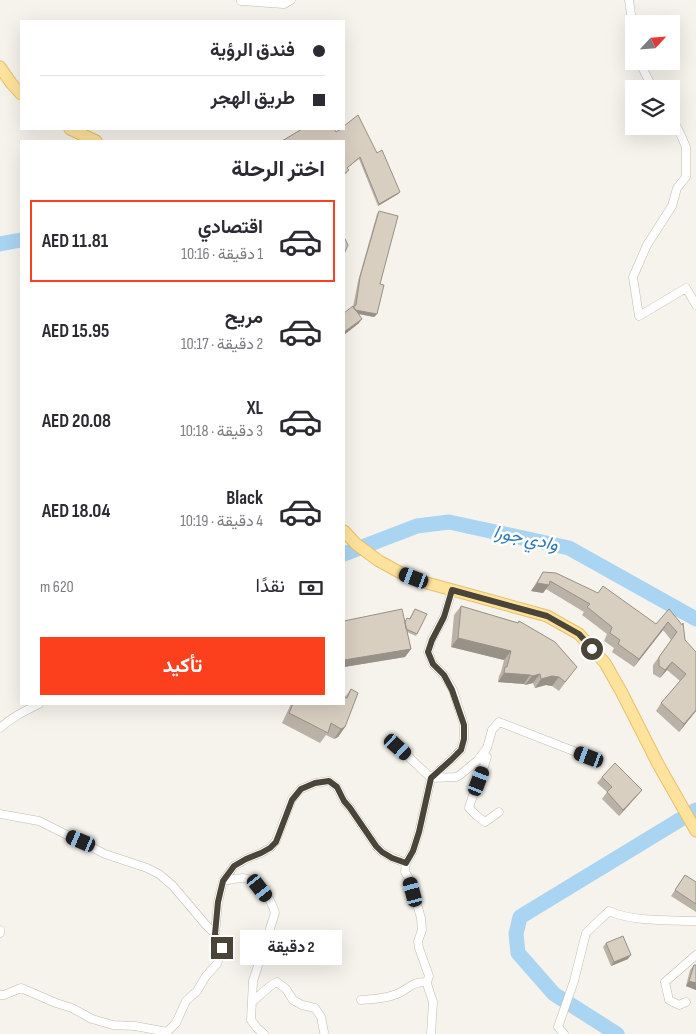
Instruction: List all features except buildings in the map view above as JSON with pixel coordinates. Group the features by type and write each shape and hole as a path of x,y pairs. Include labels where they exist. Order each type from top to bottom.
{"main road":[{"path":"0,68 20,93"},
{"path":"72,130 94,140"},
{"path":"345,532 356,544 400,573 427,584 547,616 579,634 605,663 622,692 658,764 696,831"}],"street":[{"path":"241,1 284,4 291,0"},
{"path":"629,0 631,15"},
{"path":"680,133 686,147 686,177 677,188 672,206 648,245 633,277 639,316 686,288 696,305"},
{"path":"431,1034 434,1002 427,982 429,976 419,948 418,941 422,930 421,918 410,880 405,872 406,863 413,851 419,832 431,778 461,750 464,739 464,725 452,690 444,675 433,664 428,652 444,617 452,590"},
{"path":"0,728 8,720 37,705"},
{"path":"398,747 431,778 456,777 478,760 487,748 492,730 499,722 589,757"},
{"path":"478,760 488,758 472,795 469,808 485,822 499,812"},
{"path":"215,934 218,902 223,881 234,866 270,848 276,842 292,800 301,789 315,783 329,781 337,787 344,801 376,846 392,858 406,863"},
{"path":"0,814 39,821 105,854 159,874 173,886 215,934 222,948 217,964 206,976 197,991 186,1001 176,1023 167,1033 135,1026 113,1025 92,1019 72,1008 20,988 0,995"},
{"path":"223,881 243,878 254,882 267,897 275,912 253,981 251,1020 256,1028 264,1034"},
{"path":"564,1034 558,1027 574,981 586,933 609,911 620,916 696,920"},
{"path":"686,1002 678,1005 669,1000 665,982 696,955"},
{"path":"252,1002 261,996 272,984 277,982 286,989 293,1000 302,1005 315,1008 321,1017 324,1032"},
{"path":"361,1000 384,999 400,993 417,982 427,982"}],"waterway":[{"name":"وادي جورا","path":"0,244 20,240"},
{"name":"وادي جورا","path":"345,554 417,526 449,522 569,548 696,619"},
{"name":"وادي جورا","path":"617,1034 554,994 518,953 516,934 520,917 696,810"}],"route":[{"path":"222,948 215,934 218,902 223,881 234,866 270,848 276,842 292,800 301,789 315,783 329,781 337,787 344,801 376,846 392,858 406,863 413,851 419,832 431,778 461,750 464,739 464,725 458,704 444,675 433,664 428,652 444,617 452,590 547,616 579,634 592,649"}]}
